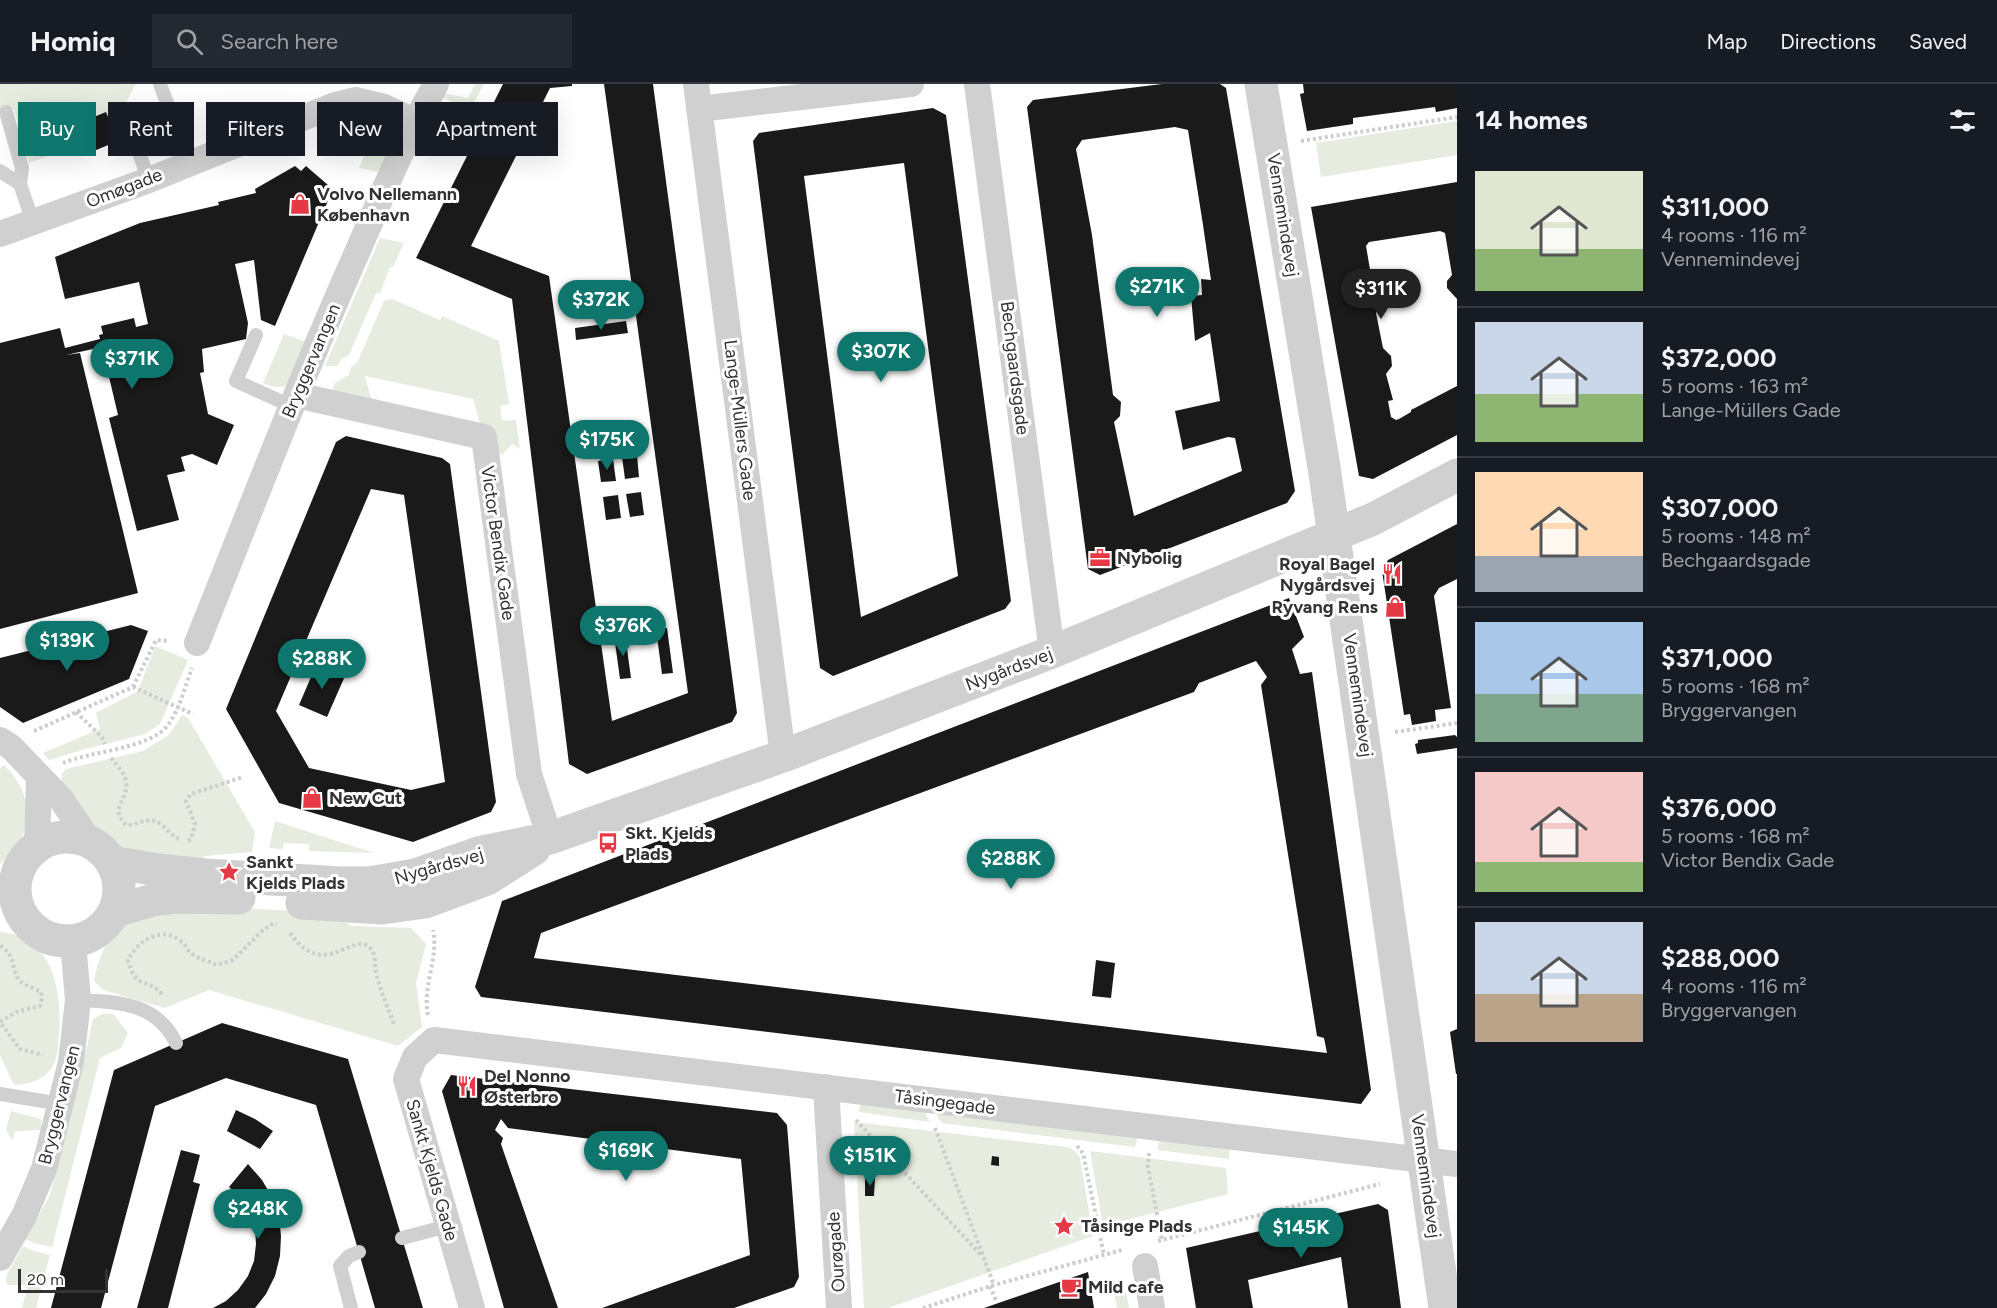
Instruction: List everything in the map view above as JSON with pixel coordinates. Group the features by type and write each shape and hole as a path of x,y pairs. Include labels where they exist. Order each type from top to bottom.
{"street":[{"name":"Bryggervangen","path":"426,102 436,84"},
{"path":"698,96 911,84"},
{"name":"Bechgaardsgade","path":"977,84 1052,652"},
{"name":"Vennemindevej","path":"1261,84 1364,736 1411,1158 1445,1308"},
{"name":"Lange-Müllers Gade","path":"698,96 783,756"},
{"name":"Omøgade","path":"0,234 149,180 335,105 355,100 384,107 415,121"},
{"name":"Bryggervangen","path":"197,644 293,401 415,121"},
{"name":"Victor Bendix Gade","path":"293,401 484,436 529,774 550,838"},
{"name":"Nygårdsvej","path":"101,852 158,870 205,875 369,883 416,875 478,853 550,838 783,756 1052,652 1384,514 1457,475"},
{"path":"0,740 11,747 60,799 101,852 120,886 119,899 108,922 98,932 73,942 45,937 12,920 16,899 8,879 37,847 45,841 60,837 80,838 101,852"},
{"path":"37,847 39,777"},
{"name":"Nygårdsvej","path":"115,911 153,900 177,897 261,899 366,908 401,906 424,902 487,879 550,838"},
{"name":"Bryggervangen","path":"0,1258 24,1216 44,1170 61,1104 75,1040 78,1000 73,942"},
{"name":"Tåsingegade","path":"434,1040 1457,1164"},
{"name":"Sankt Kjelds Gade","path":"434,1040 415,1057 406,1079 472,1308"},
{"name":"Ourøgade","path":"826,1087 839,1308"},
{"path":"1141,1253 1152,1308"}],"lane":[{"path":"149,180 128,123 169,108 160,84"},
{"path":"6,112 22,168 20,184 33,222"},
{"path":"0,171 20,184"},
{"path":"256,335 236,381 293,401"},
{"path":"78,1000 108,1001 135,1006 155,1015 170,1031 176,1043"},
{"path":"0,1094 61,1104"},
{"path":"402,1238 448,1226"},
{"path":"351,1308 340,1266 349,1256 359,1252"}],"path":[{"path":"1271,146 1457,117"},
{"path":"28,733 133,687 156,640 197,644 194,663 168,726 153,737 139,743 64,762 39,777"},
{"path":"133,687 193,714"},
{"path":"76,712 102,737 105,744"},
{"path":"1364,736 1457,723"},
{"path":"111,758 124,775 127,784 117,812 118,818 126,825 132,826 145,821 154,821 176,838 186,842 191,839 195,824 186,801 191,794 243,777"},
{"path":"424,902 434,933 435,946 426,999 434,1040"},
{"path":"166,999 159,991 139,982 131,972 128,960 141,942 158,934 172,935 186,944 191,953 217,965 233,960 262,931 274,923 280,925"},
{"path":"286,927 297,943 313,955 330,955 349,946 361,944 369,946 374,952 378,983 394,1024"},
{"path":"0,946 11,956 20,982 41,992 42,998 40,1006 16,1012 0,1022 20,1049 47,1056"},
{"path":"932,1101 931,1116 934,1127 984,1258 997,1303"},
{"path":"853,1117 984,1258"},
{"path":"1080,1118 1077,1145 1083,1154 1104,1255"},
{"path":"1152,1127 1148,1167 1162,1241"},
{"path":"922,1308 1104,1255 1141,1253 1162,1241 1386,1182 1411,1158"},
{"path":"1141,1253 1162,1241"}],"shaded area":[{"path":"0,84 136,84 126,102 108,102 108,115 106,112 96,127 96,102 18,102 18,123 14,109 0,114"},
{"path":"475,84 484,84 474,102 452,102 441,97 443,93 468,98"},
{"path":"1457,121 1457,155 1321,177 1316,143"},
{"path":"27,156 49,156 29,163"},
{"path":"364,156 388,156 384,170 378,172 359,168"},
{"path":"380,238 404,243 393,267 390,267 380,293 376,293 349,355 341,359 338,366 325,366"},
{"path":"392,299 440,320 442,316 499,341 509,404 500,406 502,421 516,420 520,449 512,444 502,455 499,453 496,431 481,427 473,399 365,376 372,402 331,393 335,383 349,375 351,367 357,363 384,301"},
{"path":"284,334 304,341 305,344 287,385 272,386 263,383"},
{"path":"155,646 188,660 160,724 145,734 49,760 43,753 100,729 96,713 138,691"},
{"path":"182,715 188,718 255,832 252,852 204,856 202,864 118,846 91,824 62,782 62,774 66,769 143,751 169,735"},
{"path":"4,765 22,790 27,815 20,840 0,864 0,768"},
{"path":"275,821 374,853 309,851 309,844 284,843 283,849 269,848"},
{"path":"205,906 331,913 352,926 411,928 426,944 416,983 422,1027 398,1046 209,990 165,1008 103,990 94,981 99,961 108,941 122,925 140,916 156,912"},
{"path":"0,932 18,936 32,944 43,955 56,983 60,1017 53,1065 39,1079 19,1085 14,1085 0,1055"},
{"path":"102,1014 113,1014 128,1033 121,1048 100,1058 52,1247 34,1243 26,1239 50,1195 93,1019"},
{"path":"861,1101 926,1109 930,1122 859,1112"},
{"path":"936,1110 1138,1136 1135,1147 942,1123"},
{"path":"11,1111 41,1119 41,1130 15,1131 12,1141 6,1129"},
{"path":"854,1122 1068,1147 1080,1158 1093,1236 888,1308 864,1308"},
{"path":"1159,1138 1229,1147 1229,1159 1158,1150"},
{"path":"1090,1151 1226,1168 1228,1194 1103,1226"},
{"path":"23,1246 50,1255 36,1308 22,1308 28,1285 8,1285 6,1282 7,1274"},
{"path":"1125,1285 1129,1308 1117,1308 1113,1288"}],"building":[{"path":"503,84 572,84 572,86 550,88 543,102 494,102"},
{"path":"604,84 653,84 737,713 732,722 587,774 569,764 512,299 416,258 467,156 516,156 471,246 549,276 612,721 688,693"},
{"path":"1162,84 1220,84 1226,88 1295,491 1287,503 1100,575 1088,569 1027,107 1033,100","holes":["1175,127 1188,130 1211,280 1201,279 1202,295 1191,296 1195,341 1210,333 1220,401 1175,411 1183,450 1228,437 1235,438 1242,471 1134,516 1114,422 1120,416 1121,402 1113,395 1092,235 1076,149 1082,140"]},
{"path":"1303,84 1457,84 1457,108 1436,112 1435,107 1353,118 1353,124 1307,131 1300,94 1304,93"},
{"path":"933,108 946,115 1011,601 1005,609 833,676 820,668 753,141 759,133","holes":["904,163 958,576 861,617 804,176"]},
{"path":"106,112 108,117 108,145 96,150 96,116"},
{"path":"295,166 301,171 306,166 328,185 323,191 330,196 275,326 261,320 254,260 235,264 248,323 246,339 202,349 204,372 200,373 208,414 234,425 217,465 192,454 181,457 185,471 167,475 179,520 137,531 109,418 118,415 102,347 66,355 80,353 138,593 0,629 0,343 60,328 65,348 100,339 99,335 103,334 101,326 134,318 136,327 148,324 139,282 65,299 55,257 140,223 219,205 218,202 256,193 255,189"},
{"path":"1457,182 1457,299 1447,288 1447,281 1452,275 1445,233 1440,231 1369,242 1366,246 1373,287 1382,295 1381,304 1376,313 1383,348 1391,356 1392,366 1386,374 1393,400 1388,401 1391,417 1399,419 1411,410 1457,386 1457,435 1373,479 1359,476 1311,207"},
{"path":"626,321 628,333 576,340 575,328"},
{"path":"346,436 442,458 450,464 496,802 491,812 413,842 279,803 226,709 336,442","holes":["371,489 404,495 445,782 411,790 309,768 276,711"]},
{"path":"637,455 639,477 625,479 622,457"},
{"path":"613,459 616,481 601,482 598,461"},
{"path":"641,492 644,515 630,517 626,494"},
{"path":"618,495 621,518 606,520 603,497"},
{"path":"1457,524 1457,579 1439,588 1434,596 1451,708 1435,710 1436,721 1412,725 1410,714 1404,715 1382,571 1388,560"},
{"path":"1289,598 1304,637 1292,649 1300,674 1312,672 1371,1090 1361,1104 481,997 475,987 502,901","holes":["1256,661 1267,677 1261,685 1317,1036 1324,1038 1327,1053 534,958 541,933 1194,692 1199,683"]},
{"path":"131,625 148,631 129,679 23,723 0,707 0,658"},
{"path":"667,628 673,673 662,674 656,629"},
{"path":"625,634 631,678 620,679 614,635"},
{"path":"317,663 345,676 327,717 299,705"},
{"path":"1455,735 1457,748 1417,754 1415,744 1418,740"},
{"path":"1096,960 1115,963 1111,998 1092,996"},
{"path":"222,1023 348,1059 423,1308 375,1308 316,1105 226,1078 155,1106 101,1308 51,1308 114,1070"},
{"path":"1457,1029 1457,1074 1456,1074 1450,1032"},
{"path":"451,1075 777,1113 787,1125 799,1277 794,1287 734,1308 602,1308 750,1255 741,1159 508,1128 501,1119 495,1130 503,1138 501,1144 558,1308 504,1308 442,1091"},
{"path":"236,1110 273,1131 260,1149 227,1131"},
{"path":"181,1150 200,1155 193,1182 200,1184 168,1308 137,1308"},
{"path":"992,1156 999,1157 999,1166 991,1165"},
{"path":"248,1164 262,1180 279,1216 280,1256 275,1276 266,1294 255,1308 213,1308 226,1301 238,1290 248,1276 254,1261 255,1228 241,1198 229,1187"},
{"path":"865,1178 875,1178 874,1196 865,1196"},
{"path":"1378,1204 1388,1210 1401,1308 1348,1308 1341,1257 1248,1280 1253,1308 1196,1308 1186,1248"},
{"path":"1088,1272 1094,1308 984,1308"}],"place":[{"name":"Volvo Nellemann København","path":"300,204"},
{"name":"Nybolig","path":"1100,558"},
{"name":"Royal Bagel Nygårdsvej","path":"1392,574"},
{"name":"Ryvang Rens","path":"1395,607"},
{"name":"New Cut","path":"312,798"},
{"name":"Skt. Kjelds Plads","path":"608,843"},
{"name":"Sankt Kjelds Plads","path":"229,872"},
{"name":"Del Nonno Østerbro","path":"467,1086"},
{"name":"Tåsinge Plads","path":"1064,1226"},
{"name":"Mild cafe","path":"1071,1287"}]}
